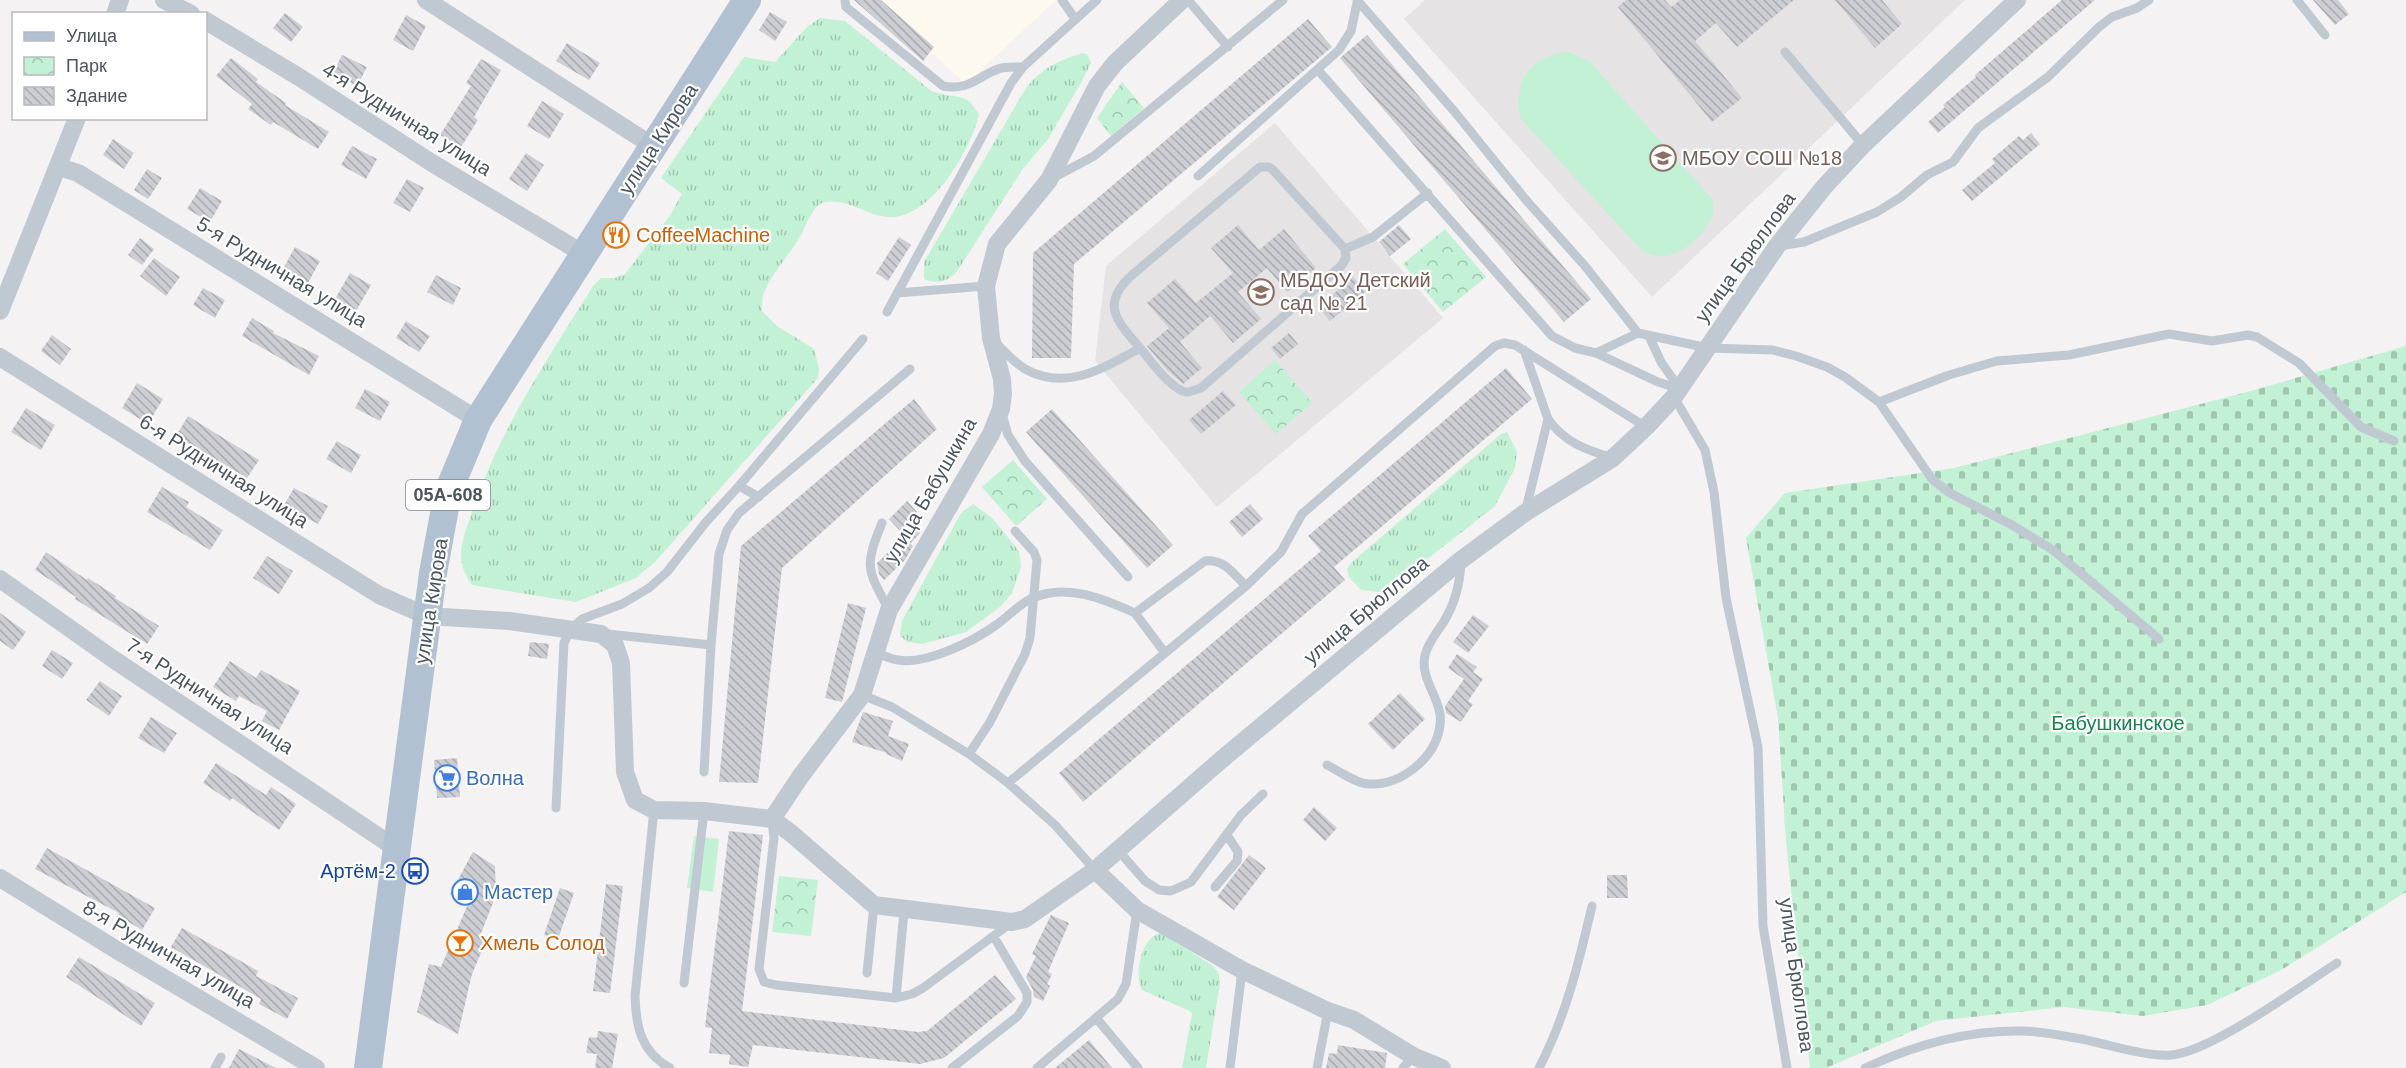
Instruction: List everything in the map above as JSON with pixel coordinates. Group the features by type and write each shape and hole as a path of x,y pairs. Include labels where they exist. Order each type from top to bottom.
{"main road":[{"name":"улица Кирова","path":"368,1068 428,616 448,492 478,420 747,0"}],"street":[{"path":"164,0 187,12"},
{"path":"426,0 653,146"},
{"name":"улица Бабушкина","path":"772,819 800,777 862,695 889,610 991,434 1000,409 1002,379 991,338 986,286 997,244 1049,180 1097,86 1115,63 1182,0"},
{"name":"улица Брюллова","path":"1095,870 1117,849 1461,560 1526,512 1613,458 1646,427 1677,393 1777,246 1824,188 1863,145 2018,0"},
{"name":"4-я Рудничная улица","path":"207,22 432,164 586,251"},
{"path":"0,311 76,120"},
{"name":"5-я Рудничная улица","path":"59,167 78,173 478,420"},
{"name":"6-я Рудничная улица","path":"0,357 379,595 428,616"},
{"name":"7-я Рудничная улица","path":"0,579 113,659 397,849"},
{"path":"428,616 509,621 571,629 601,634 615,645 621,663 625,772 635,800 654,810 704,811 772,819 874,905 904,911 1012,922 1025,919 1095,870 1137,910 1242,970 1328,1011 1354,1020 1408,1062 1437,1067"},
{"name":"8-я Рудничная улица","path":"0,878 316,1068"}],"lane":[{"path":"845,0 846,7 943,86 956,89 970,85 1001,68 1023,67"},
{"path":"1062,0 1076,19"},
{"path":"887,312 1011,83 1023,67 1097,0"},
{"path":"1188,0 1228,47"},
{"path":"1049,180 1094,156 1283,0"},
{"path":"1777,246 1804,242 1877,212 1927,175 1953,162 1978,128 2048,77 2099,27 2112,17 2137,8 2149,0"},
{"path":"2297,0 2325,35"},
{"path":"1198,176 1318,70 1346,42 1357,1"},
{"path":"1357,1 1454,111 1526,200 1585,266 1638,333 1708,348 1754,348 1796,356 1845,376 1879,402 1932,478 1948,492 2054,550 2159,639"},
{"path":"1785,52 1863,145"},
{"path":"1318,70 1428,193 1544,330 1567,345 1596,353 1677,393"},
{"path":"1260,167 1269,167 1273,170 1346,249 1346,258 1341,267 1201,388 1185,392 1173,386 1140,348 1117,321 1114,308 1120,288 1132,275 1260,167"},
{"path":"1346,249 1373,237 1428,193"},
{"path":"897,293 986,286"},
{"path":"1596,353 1638,333"},
{"path":"1879,402 1949,375 1996,361 2069,355 2169,334 2212,341 2248,335 2257,337 2299,363 2361,427 2394,441"},
{"path":"1649,336 1677,393"},
{"path":"991,338 1024,368 1040,375 1060,378 1088,375 1140,348"},
{"path":"556,808 564,643 571,629 582,619 622,604 649,588 667,572 706,522 863,339"},
{"path":"1008,783 1246,586 1281,552 1302,514 1495,346 1504,343 1524,349 1646,427"},
{"path":"1524,349 1548,419 1558,433 1588,450 1613,458"},
{"path":"704,772 718,554 727,530 739,513 909,369"},
{"name":"улица Брюллова","path":"1677,393 1705,450 1714,492 1726,598 1758,747 1763,926 1787,1068"},
{"path":"1000,409 1008,435 1025,461 1128,577"},
{"path":"1526,512 1548,419"},
{"path":"739,486 759,497"},
{"path":"882,523 871,549 869,569 889,610"},
{"path":"969,754 990,722 1019,668 1030,638 1037,560 1034,552 1015,531"},
{"path":"1135,613 1205,561 1215,560 1223,563 1246,586"},
{"path":"1327,765 1366,784 1385,783 1404,775 1419,764 1432,749 1441,725 1439,707 1425,670 1425,657 1431,640 1454,603 1459,587 1461,560"},
{"path":"876,652 899,660 929,657 968,642 995,626 1032,598 1067,593 1091,595 1135,613 1165,653"},
{"path":"601,634 711,645"},
{"path":"862,695 892,707 969,754 1008,783 1054,825 1095,870"},
{"path":"1117,849 1145,881 1159,890 1171,891 1191,882 1241,815 1263,794"},
{"path":"654,810 635,1011 642,1043 652,1056 669,1068"},
{"path":"684,983 704,811"},
{"path":"772,819 774,838 759,969 765,982 896,998 912,994 923,988 1012,922"},
{"path":"1215,887 1237,861 1238,852 1227,835"},
{"path":"867,973 874,905"},
{"path":"1539,1068 1555,1038 1574,983 1592,906"},
{"path":"1037,1068 1118,999 1126,984 1137,910"},
{"path":"896,998 904,911"},
{"path":"951,1068 1018,1016 1027,1002 1027,993 994,937"},
{"path":"1865,1068 1917,1047 1997,1031 2043,1033 2108,1046 2171,1055 2197,1047 2234,1029 2337,963"},
{"path":"1230,1068 1242,970"},
{"path":"1317,1068 1328,1011"},
{"path":"1097,1019 1138,1068"},
{"path":"215,1068 221,1058"}],"shaded area":[{"path":"873,0 1056,0 966,84"},
{"name":"МБОУ СОШ №18","path":"1425,0 1965,0 1652,297 1404,19"},
{"name":"МБДОУ Детский сад № 21","path":"1275,123 1443,318 1217,507 1095,361 1106,266"}],"green space":[{"path":"820,18 845,21 930,90 970,102 979,114 975,129 958,163 933,196 918,208 903,215 879,216 849,204 833,201 821,204 813,211 797,242 767,285 762,311 777,326 814,349 819,368 818,378 655,562 636,578 576,602 472,585 461,560 462,543 485,477 512,421 543,366 593,286 601,278 615,278 625,274 669,217 682,194 661,178 744,57 775,62 807,27"},
{"path":"1569,52 1589,61 1712,199 1714,208 1708,225 1694,241 1678,252 1659,256 1642,251 1521,119 1519,93 1527,72 1544,58"},
{"path":"1082,53 1087,54 1091,63 1082,81 1048,139 1022,170 956,273 941,281 924,279 924,262 1026,88 1038,75 1051,66"},
{"path":"1122,82 1144,108 1111,136 1097,118"},
{"path":"1445,229 1486,277 1443,312 1403,264"},
{"name":"Бабушкинское","path":"2406,346 2406,892 2281,970 2207,1005 2143,1016 2063,1007 1936,1021 1826,1068 1810,1068 1786,841 1778,718 1746,538 1785,493 1954,468 2251,391"},
{"path":"1275,360 1312,403 1276,434 1239,392"},
{"path":"1507,432 1517,452 1515,468 1495,506 1389,589 1380,592 1361,590 1349,577 1347,569 1351,563 1501,434"},
{"path":"1013,460 1047,499 1016,526 982,487"},
{"path":"973,504 992,518 1019,551 1021,567 1012,593 1001,606 966,632 922,644 908,642 900,636 902,621 961,513"},
{"path":"694,836 719,839 713,892 687,888"},
{"path":"779,876 818,880 811,936 772,932"},
{"path":"1161,933 1213,966 1219,974 1220,983 1206,1068 1182,1068 1192,1014 1190,1011 1142,990 1139,966 1144,948 1148,941"}],"building":[{"path":"854,0 881,0 934,47 923,61"},
{"path":"1626,0 1665,0 1671,7 1680,0 1794,0 1737,47 1716,23 1695,41 1742,98 1712,122 1618,7"},
{"path":"1835,0 1882,0 1902,24 1875,48"},
{"path":"2062,0 2095,0 1938,133 1928,122 1945,107 1943,105"},
{"path":"2313,0 2338,0 2349,14 2335,25"},
{"path":"770,12 787,22 775,41 759,30"},
{"path":"285,13 303,27 291,42 273,28"},
{"path":"406,15 426,26 413,51 393,40"},
{"path":"1308,19 1332,47 1074,264 1071,358 1032,358 1033,253"},
{"path":"1367,35 1591,299 1564,322 1340,58"},
{"path":"567,43 600,63 589,80 556,61"},
{"path":"342,55 367,67 357,86 333,73"},
{"path":"231,58 258,79 256,82 286,103 285,105 329,132 318,149 273,122 271,125 248,109 252,104 216,76"},
{"path":"481,59 501,70 474,117 478,120 461,147 440,135 471,86 466,83"},
{"path":"542,101 564,114 549,139 527,126"},
{"path":"2031,133 2040,144 1972,201 1962,190 1995,163 1992,159 2019,136 2023,140"},
{"path":"113,139 134,153 124,169 103,155"},
{"path":"352,146 377,159 366,179 341,165"},
{"path":"526,153 544,165 527,191 509,179"},
{"path":"147,169 162,178 148,199 134,190"},
{"path":"407,179 424,188 410,212 393,203"},
{"path":"200,188 222,201 210,222 187,209"},
{"path":"1238,225 1259,250 1284,229 1316,268 1287,292 1267,268 1238,292 1261,319 1233,343 1210,316 1180,342 1202,368 1183,384 1167,370 1147,346 1169,328 1147,303 1175,279 1196,303 1233,273 1211,248"},
{"path":"1399,225 1411,239 1390,256 1379,242"},
{"path":"899,237 911,245 888,281 876,273"},
{"path":"140,238 154,249 142,265 128,255"},
{"path":"295,247 320,261 308,283 283,269"},
{"path":"154,258 180,277 166,296 140,276"},
{"path":"350,273 371,285 356,311 335,299"},
{"path":"436,275 461,288 453,305 427,292"},
{"path":"1353,277 1365,292 1330,321 1318,307"},
{"path":"203,288 225,300 215,318 193,305"},
{"path":"252,318 274,331 273,333 319,356 309,375 242,336"},
{"path":"406,321 430,336 419,352 396,338"},
{"path":"1289,333 1298,344 1280,359 1271,348"},
{"path":"52,335 71,349 60,365 41,351"},
{"path":"1506,368 1532,399 1334,567 1345,580 1083,802 1059,773 1321,551 1308,536"},
{"path":"137,383 163,399 148,424 122,408"},
{"path":"365,389 390,402 380,421 355,408"},
{"path":"1223,391 1236,405 1201,434 1189,420"},
{"path":"914,399 937,429 782,568 758,783 719,782 741,546"},
{"path":"26,408 55,425 41,450 11,432"},
{"path":"1052,409 1173,545 1147,568 1026,432"},
{"path":"188,416 259,460 247,478 176,436"},
{"path":"337,441 361,455 351,473 326,459"},
{"path":"162,487 189,502 186,507 223,530 210,550 147,512"},
{"path":"294,488 328,506 318,524 284,505"},
{"path":"907,501 917,512 913,517 917,521 915,524 922,531 911,543 889,519"},
{"path":"1250,504 1263,519 1242,537 1229,522"},
{"path":"904,537 913,546 905,560 884,580 879,574 877,563"},
{"path":"46,552 159,626 147,644 75,599 76,597 35,570"},
{"path":"267,556 293,571 279,594 253,578"},
{"path":"848,603 866,608 842,702 825,698"},
{"path":"0,613 26,632 13,650 0,641"},
{"path":"1473,615 1489,626 1468,653 1453,642"},
{"path":"530,642 549,644 547,659 528,656"},
{"path":"52,650 73,663 62,679 42,666"},
{"path":"1457,654 1477,667 1473,672 1483,679 1468,701 1473,704 1461,722 1446,713 1445,706 1464,679 1448,668"},
{"path":"230,661 256,678 261,670 300,691 279,730 262,721 267,711 239,696 236,701 213,687"},
{"path":"100,681 122,696 109,716 86,700"},
{"path":"1400,693 1425,719 1393,750 1368,724"},
{"path":"863,712 893,721 888,736 909,744 902,761 887,753 852,742"},
{"path":"151,717 177,733 164,753 138,738"},
{"name":"Волна","path":"457,758 460,797 437,798 434,760"},
{"path":"216,763 266,795 271,787 296,804 279,830 232,798 230,801 203,783"},
{"path":"1314,807 1337,828 1325,841 1303,820"},
{"path":"729,831 763,835 742,1011 918,1032 927,1031 995,975 1016,999 944,1058 920,1064 753,1045 748,1067 729,1064 730,1055 709,1053 712,1028 705,1027"},
{"path":"47,848 155,908 142,930 117,915 119,913 35,869"},
{"path":"473,852 495,866 496,895 480,936 487,939 472,974 458,1034 417,1012 429,964 441,967 468,904 450,894"},
{"path":"1249,855 1266,868 1234,910 1217,897"},
{"path":"1607,875 1627,875 1628,898 1607,898"},
{"path":"606,884 623,886 610,993 593,991"},
{"path":"560,888 574,893 558,939 544,935"},
{"path":"1051,915 1069,923 1048,972 1052,974 1047,984 1050,986 1043,1001 1034,997 1026,977 1036,956 1032,954"},
{"path":"182,928 258,971 256,976 298,998 287,1019 259,1004 261,999 171,947"},
{"path":"79,957 155,1003 141,1026 66,977"},
{"path":"598,1031 618,1034 612,1068 595,1068 597,1054 586,1053 589,1037 597,1038"},
{"path":"1089,1040 1112,1068 1055,1068"},
{"path":"1338,1045 1387,1053 1385,1068 1326,1068 1329,1053 1337,1054"},
{"path":"239,1049 276,1068 229,1068"}],"place":[{"name":"МБОУ СОШ №18","path":"1663,158"},
{"name":"CoffeeMachine","path":"616,235"},
{"name":"МБДОУ Детский сад № 21","path":"1261,292"},
{"name":"Волна","path":"447,778"},
{"name":"Артём-2","path":"415,871"},
{"name":"Мастер","path":"465,892"},
{"name":"Хмель Солод","path":"460,943"}]}
